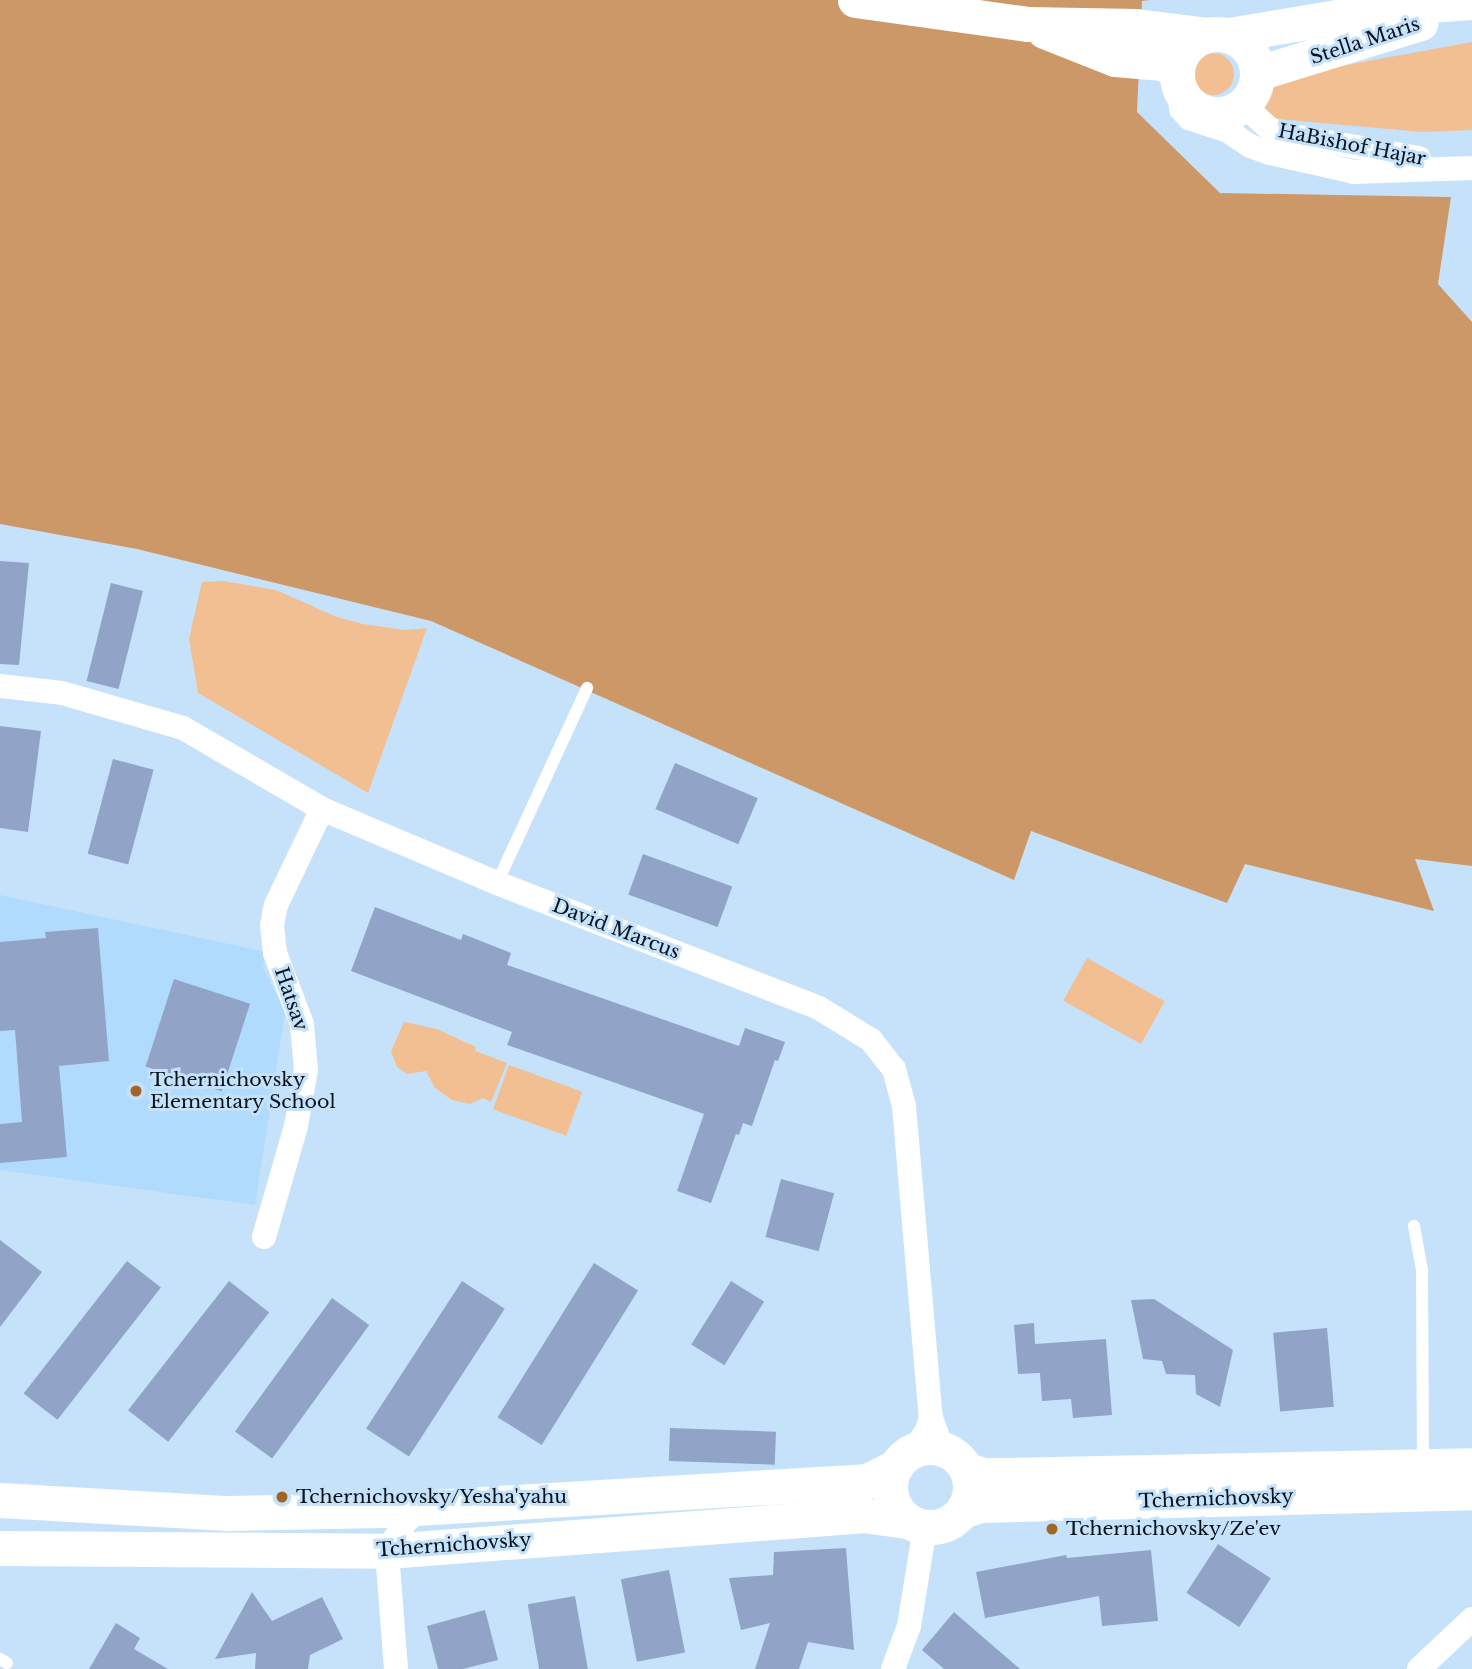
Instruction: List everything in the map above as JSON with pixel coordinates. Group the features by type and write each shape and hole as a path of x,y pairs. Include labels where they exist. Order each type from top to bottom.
{"street":[{"name":"Stella Maris","path":"855,0 1028,24 1136,26 1218,35 1390,8 1472,2"},
{"name":"Stella Maris","path":"1258,73 1292,65 1384,32 1472,10"},
{"name":"Stella Maris","path":"1028,24 1105,56 1163,63 1178,78"},
{"path":"1218,35 1238,39 1252,54 1258,73 1252,93 1238,108 1227,113 1202,112 1192,105 1178,78 1186,48 1218,35"},
{"name":"HaBishof Hajar","path":"1178,78 1181,109 1189,118 1228,131 1250,146 1269,153 1354,172 1472,167"},
{"name":"HaBishof Hajar","path":"1238,108 1252,113 1270,129 1283,134 1472,167"},
{"name":"David Marcus","path":"0,686 62,693 183,728 322,809 497,883 818,1008 871,1040 894,1069 904,1106 929,1451"},
{"name":"Hatsav","path":"264,1237 296,1126 306,1070 302,1024 275,953 272,925 276,905 322,809"},
{"path":"929,1451 970,1491 962,1511 952,1521 916,1524 892,1503 890,1480 929,1451"},
{"name":"Tchernichovsky","path":"0,1500 228,1513 423,1507 867,1481 929,1451 985,1475 1472,1465"},
{"name":"Tchernichovsky","path":"962,1511 981,1505 1472,1492"},
{"path":"396,1669 387,1551 405,1522 423,1507"},
{"name":"Tchernichovsky","path":"0,1548 387,1551 863,1515 916,1524"},
{"path":"894,1669 909,1626 916,1524"},
{"path":"1419,1669 1472,1619"}],"lane":[{"path":"497,883 587,688"},
{"path":"1414,1226 1422,1270 1423,1465"}],"shaded area":[{"path":"0,0 1150,0 1142,1 1137,112 1220,193 1451,197 1438,284 1472,322 1472,866 1415,859 1434,911 1245,864 1227,903 1031,831 1014,880 431,621 137,549 0,524"},
{"path":"1472,42 1472,130 1422,132 1278,119 1261,114 1252,94 1275,78"},
{"path":"1213,53 1228,59 1234,74 1228,89 1213,95 1198,89 1192,74 1198,59"},
{"path":"223,581 276,590 337,617 363,624 405,630 427,628 368,793 198,693 189,639 202,582"},
{"name":"Tchernichovsky Elementary School","path":"0,895 266,952 263,967 285,1013 255,1205 0,1170"},
{"path":"1087,958 1165,1001 1141,1044 1063,1001"},
{"path":"404,1022 437,1029 476,1047 475,1051 507,1063 491,1102 483,1098 470,1104 452,1100 435,1088 426,1071 407,1074 397,1067 391,1051"},
{"path":"509,1065 582,1092 566,1136 493,1109"}],"building":[{"path":"0,561 29,563 19,665 0,664"},
{"path":"111,583 143,591 119,689 87,681"},
{"path":"0,726 41,731 28,832 0,828"},
{"path":"113,759 154,770 128,865 88,854"},
{"path":"675,763 758,798 738,844 655,809"},
{"path":"643,854 732,886 718,927 628,894"},
{"path":"375,907 461,940 463,934 511,953 507,965 739,1046 745,1028 785,1042 778,1061 775,1060 752,1126 743,1123 739,1135 736,1134 711,1203 677,1191 704,1114 507,1045 512,1032 351,971"},
{"name":"Tchernichovsky Elementary School","path":"98,928 109,1061 59,1066 67,1157 0,1163 0,1124 22,1122 15,1030 0,1031 0,942 46,938 45,932"},
{"name":"Tchernichovsky Elementary School","path":"174,979 250,1004 222,1091 146,1066"},
{"path":"781,1179 834,1193 819,1251 765,1237"},
{"path":"0,1240 42,1272 0,1327"},
{"path":"127,1261 161,1287 57,1420 24,1393"},
{"path":"594,1263 638,1291 542,1445 498,1417"},
{"path":"229,1281 269,1312 168,1442 128,1410"},
{"path":"462,1281 505,1309 409,1456 366,1429"},
{"path":"731,1281 764,1302 724,1365 691,1345"},
{"path":"332,1298 369,1325 272,1459 235,1431"},
{"path":"1154,1299 1233,1350 1220,1407 1196,1394 1195,1375 1166,1374 1162,1361 1143,1359 1131,1300"},
{"path":"1034,1323 1035,1344 1106,1339 1112,1415 1073,1418 1071,1399 1042,1401 1040,1373 1018,1374 1014,1325"},
{"path":"1327,1328 1334,1407 1280,1411 1273,1333"},
{"path":"670,1428 776,1432 775,1465 669,1461"},
{"path":"1218,1544 1271,1578 1239,1627 1186,1593"},
{"path":"846,1548 854,1650 808,1642 799,1669 755,1669 770,1623 741,1630 729,1578 773,1575 774,1552"},
{"path":"1151,1550 1158,1621 1102,1626 1099,1596 985,1618 976,1572 1066,1555 1067,1558"},
{"path":"669,1570 685,1652 637,1662 621,1579"},
{"path":"252,1592 272,1621 322,1597 343,1639 310,1655 308,1669 255,1669 256,1653 215,1659"},
{"path":"575,1596 588,1669 539,1669 528,1604"},
{"path":"485,1610 498,1660 463,1669 438,1669 427,1626"},
{"path":"954,1612 1020,1669 944,1669 922,1650"},
{"path":"116,1623 140,1638 134,1649 168,1669 89,1669"}],"place":[{"name":"Tchernichovsky Elementary School","path":"136,1091"},
{"name":"Tchernichovsky/Yesha'yahu","path":"282,1497"},
{"name":"Tchernichovsky/Ze'ev","path":"1052,1529"}]}
